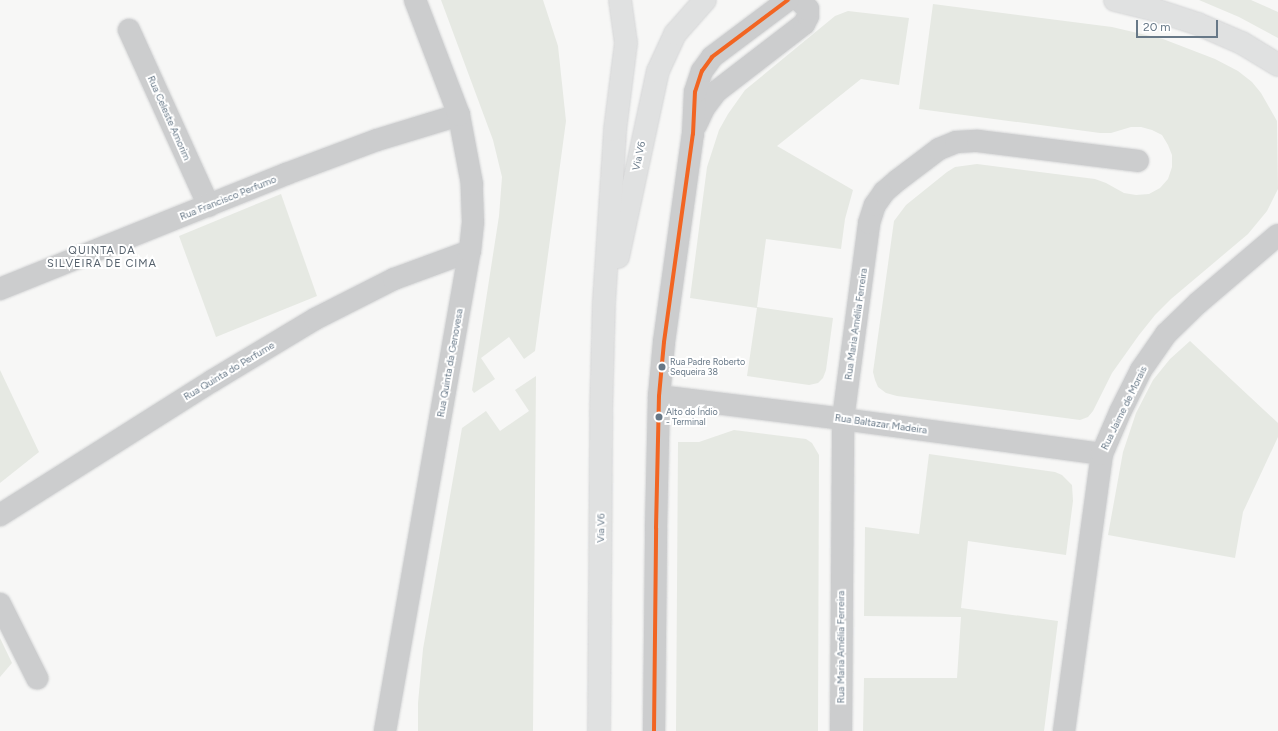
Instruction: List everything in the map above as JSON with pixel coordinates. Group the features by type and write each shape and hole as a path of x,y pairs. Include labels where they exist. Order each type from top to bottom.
{"main road":[{"name":"Via V6","path":"599,731 601,414 604,302 615,130 626,43 620,0"},
{"name":"Via V6","path":"604,325 658,71 675,34 705,0"},
{"path":"1115,0 1156,5 1242,43 1278,65"}],"street":[{"name":"Rua Quinta da Genovesa","path":"385,731 470,251 473,222 472,184 459,115 415,0"},
{"path":"654,731 659,396 664,342 692,134 697,82 702,71 712,57 788,0"},
{"path":"692,134 710,100 717,91 804,24 808,16 808,9 799,0"},
{"name":"Rua Celeste Amorim","path":"129,30 209,206"},
{"path":"712,57 709,68 716,79 725,81 734,77"},
{"name":"Rua Francisco Perfumo","path":"2,283 209,206 377,140 459,115"},
{"name":"Rua Maria Amélia Ferreira","path":"841,731 843,419 869,223 875,205 884,192 939,150 956,142 978,141 1138,161"},
{"name":"Rua Jaime de Morais","path":"1064,731 1102,454 1120,412 1141,370 1166,334 1198,303 1278,235"},
{"name":"Rua Quinta do Perfume","path":"0,515 212,381 315,319 394,279 470,251"},
{"name":"Rua Baltazar Madeira","path":"659,396 1102,454"},
{"path":"0,604 37,678"}],"shaded area":[{"path":"441,0 543,0 558,46 566,121 535,351 524,359 509,337 481,358 495,379 474,393 472,390 499,216 502,177 493,140"},
{"path":"1199,0 1251,0 1278,12 1278,38 1239,17"},
{"path":"933,4 1112,27 1163,39 1215,59 1238,71 1252,82 1261,93 1277,121 1278,189 1267,211 1248,234 1171,299 1155,315 1112,373 1093,411 1088,417 1080,420 897,396 886,393 878,387 875,380 873,372 894,221 906,205 947,172 955,167 977,164 1095,179 1124,193 1136,195 1149,194 1160,188 1168,179 1172,167 1172,155 1162,135 1141,127 1131,127 1111,133 1100,133 919,109"},
{"path":"848,11 909,18 899,85 861,79 777,146 853,190 845,219 841,249 766,239 757,307 833,318 826,370 823,378 818,383 809,385 747,376 757,308 690,298 707,167 719,130 745,90 835,16"},
{"path":"281,194 317,296 216,337 179,236"},
{"path":"1190,341 1278,423 1278,437 1243,512 1235,558 1108,535 1123,452 1136,413 1153,380 1170,359"},
{"path":"0,370 39,452 0,483"},
{"path":"536,376 533,731 418,731 418,703 423,649 462,428 486,411 500,431 529,411 515,390"},
{"path":"734,430 806,439 812,443 819,455 818,731 676,731 678,442 699,442"},
{"path":"929,454 1055,472 1062,475 1072,485 1073,501 1066,555 968,541 961,608 1058,621 1044,731 863,731 864,678 957,678 961,617 864,616 865,527 919,534"},
{"path":"0,638 12,663 0,677"}],"transit line":[{"path":"654,731 659,396 664,342 693,134 695,92 702,71 712,57 788,0"}],"place":[{"name":"Rua Padre Roberto Sequeira 38","path":"662,367"},
{"name":"Alto do Índio - Terminal","path":"659,417"}],"district":[{"name":"QUINTA DA SILVEIRA DE CIMA","path":"102,258"}]}
